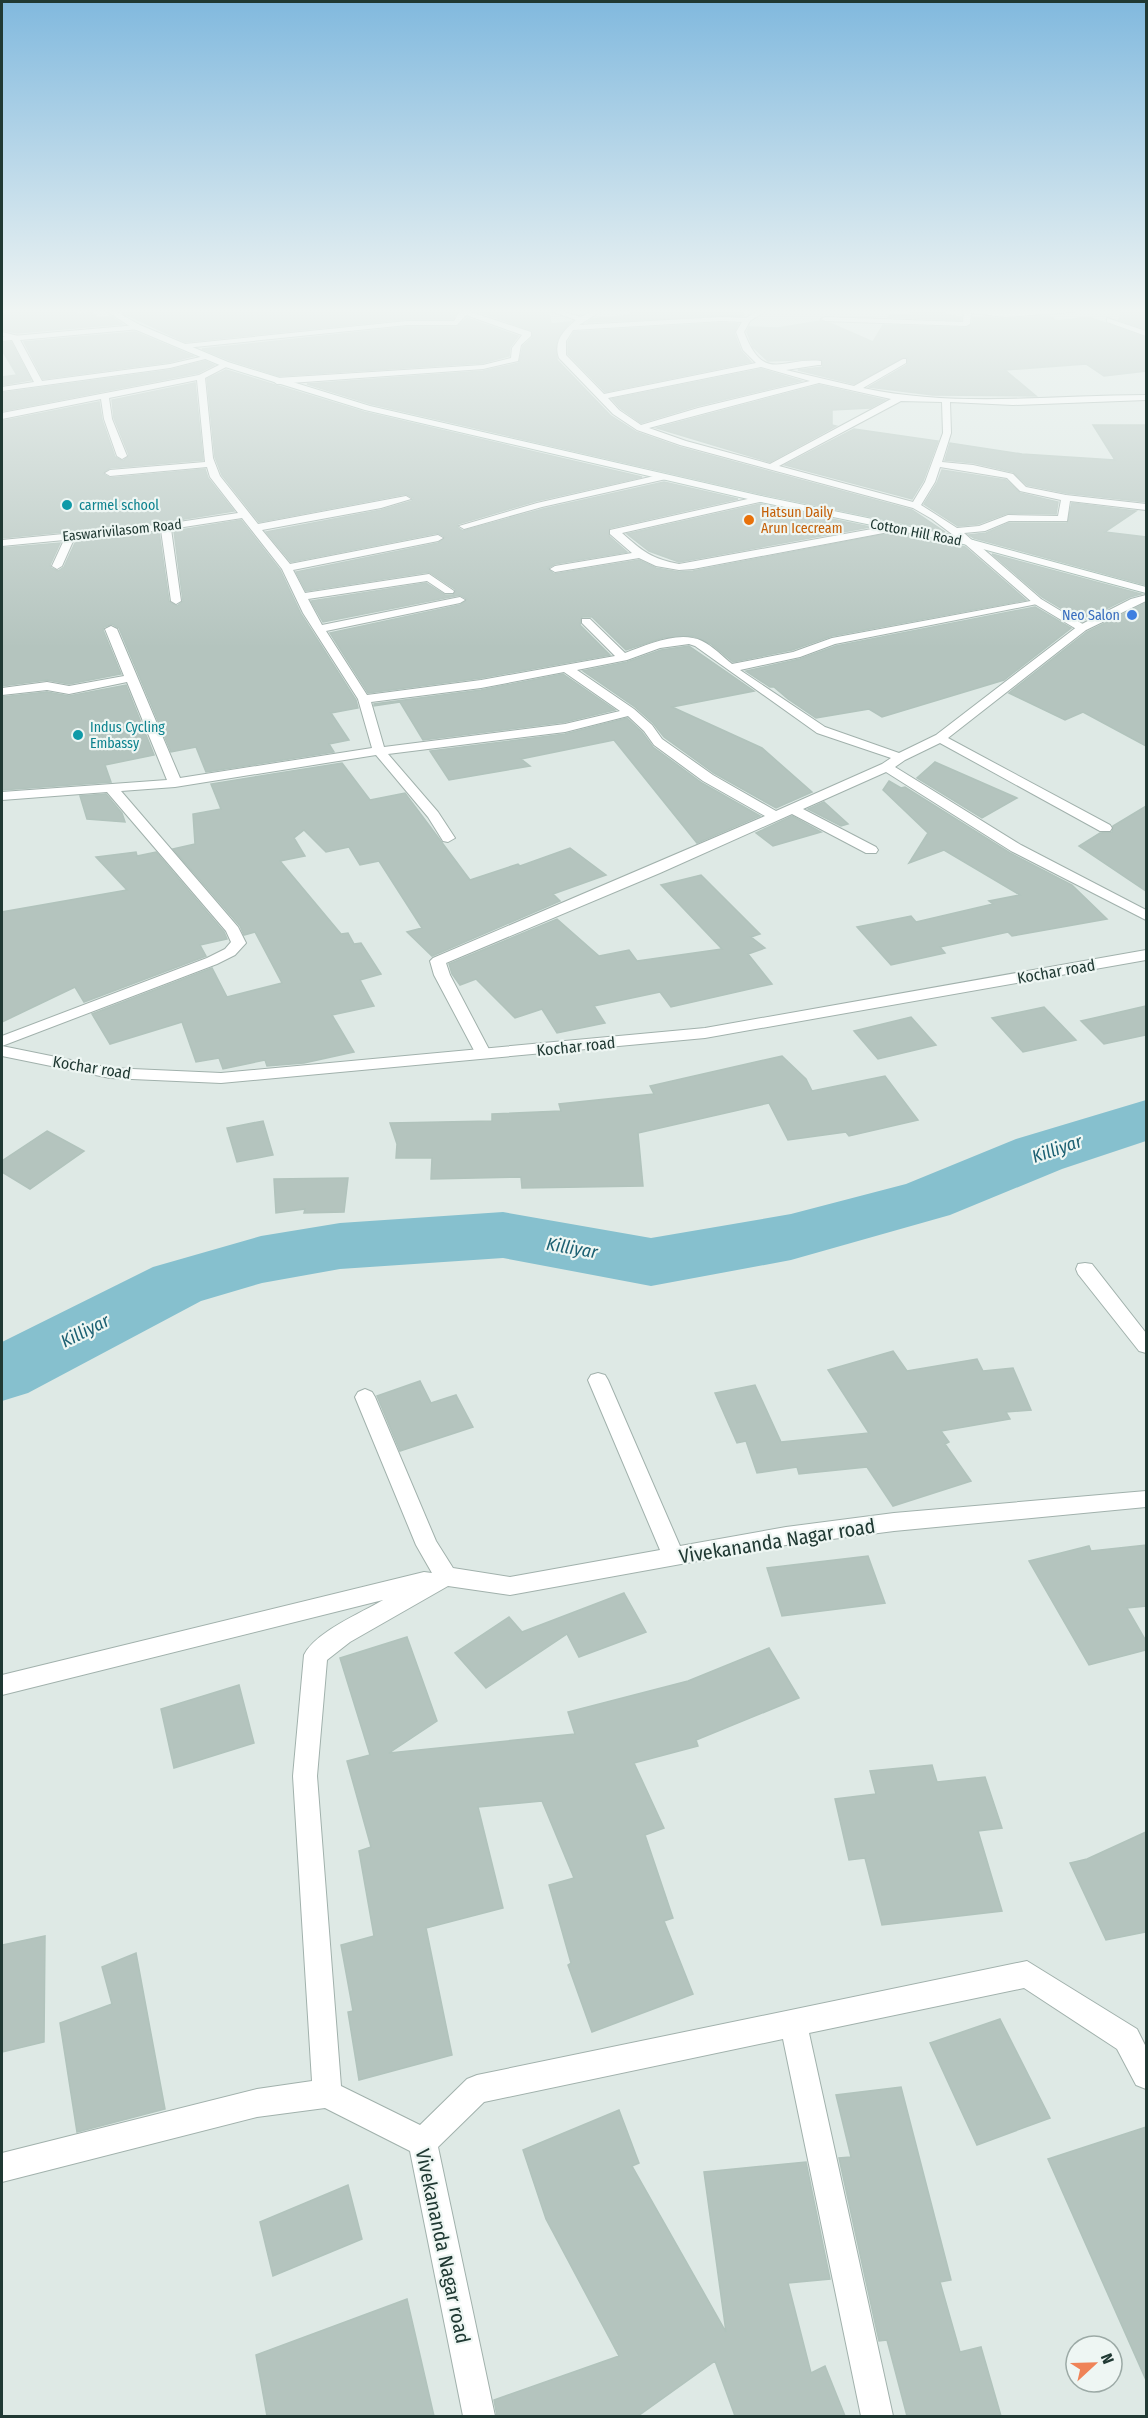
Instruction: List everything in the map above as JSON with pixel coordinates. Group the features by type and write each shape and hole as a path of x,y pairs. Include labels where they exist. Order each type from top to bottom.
{"street":[{"path":"110,423 122,456"},
{"path":"205,423 208,458 215,477 287,568 309,613 363,699 379,751 433,815 448,838"},
{"name":"Cotton Hill Road","path":"431,423 761,499 969,542 1146,590"},
{"path":"631,423 640,429 683,443 916,506 969,542 1037,601 1082,628"},
{"path":"640,429 660,423"},
{"path":"771,466 852,423"},
{"path":"916,506 930,482 947,433 947,423"},
{"path":"110,473 210,464"},
{"path":"936,464 973,468 1010,476 1023,489 1066,498 1146,507"},
{"path":"464,526 540,505 663,477"},
{"path":"954,531 981,528 1008,518 1063,519 1066,498"},
{"path":"254,528 381,506 406,499"},
{"path":"761,499 614,532 640,555 656,563 679,567 894,528"},
{"name":"Easwarivilasom Road","path":"2,543 166,527 243,515"},
{"path":"166,527 176,601"},
{"path":"57,566 71,536"},
{"path":"287,568 438,538"},
{"path":"555,569 640,555"},
{"path":"302,597 429,577 449,591"},
{"path":"484,1055 442,975 438,961 777,817 886,767 900,757 940,738 1082,628 1135,601 1146,598"},
{"path":"321,629 460,600"},
{"path":"730,668 796,655 832,641 1037,601"},
{"path":"586,621 622,658"},
{"path":"111,630 175,783"},
{"path":"363,699 481,684 622,658 658,645 689,641 699,644 820,730 900,757"},
{"path":"566,668 630,712 648,728 658,742 708,778 777,817"},
{"path":"2,691 47,686 69,690 130,678"},
{"path":"2,796 175,783 379,751 566,728 630,712"},
{"path":"940,738 1105,828"},
{"path":"886,767 1016,848 1146,916"},
{"path":"2,1041 212,961 230,952 239,943 233,930 111,788"},
{"path":"793,809 871,850"},
{"name":"Kochar road","path":"2,1051 110,1073 221,1078 705,1033 1146,955"},
{"path":"1085,1269 1144,1339"},
{"path":"598,1380 674,1557"},
{"path":"364,1397 427,1545 446,1576"},
{"name":"Vivekananda Nagar road","path":"446,1576 510,1586 786,1536 894,1522 1146,1499"},
{"path":"2,1685 446,1576"},
{"path":"2,2168 257,2103 327,2094 305,1776 316,1654 342,1635 446,1576"},
{"path":"423,2142 477,2089 1027,1974 1127,2039 1146,2075"},
{"path":"793,2023 877,2416"},
{"name":"Vivekananda Nagar road","path":"327,2094 423,2142 479,2416"}],"building":[{"path":"2,423 103,423 115,457 123,461 129,455 116,423 199,423 203,460 110,468 103,474 110,478 205,469 208,478 234,511 166,522 2,538"},
{"path":"211,423 410,423 642,477 536,501 458,524 457,527 463,531 543,509 664,482 738,499 610,528 609,536 627,552 555,564 548,568 554,574 639,560 656,568 679,572 693,571 896,532 965,547 1026,600 832,636 792,650 733,662 711,644 693,636 663,638 626,650 592,617 582,617 580,625 610,655 481,678 368,693 330,633 460,605 467,599 460,595 323,622 311,601 426,583 445,595 453,595 456,590 429,572 306,591 296,572 438,543 445,537 438,533 291,562 266,532 381,510 412,501 413,498 406,494 259,522 222,475 215,457"},
{"path":"453,423 622,423 636,432 679,447 912,510 945,532 761,494"},
{"path":"676,423 832,423 836,426 770,462 657,428"},
{"path":"1093,425 1146,425 1146,502 1066,493 1027,485 1013,472 974,463 945,460 950,443 1022,454 1115,460"},
{"path":"854,429 938,441 923,481 912,499 785,465"},
{"path":"942,470 1006,480 1020,493 1058,502 1056,514 1008,513 978,524 958,526 924,504"},
{"path":"1072,503 1136,511 1105,532 1146,537 1146,585 969,535 986,533 1009,523 1067,523"},
{"path":"760,504 870,527 679,562 649,551 627,534"},
{"path":"241,520 280,570 301,614 356,700 358,708 331,713 349,740 329,744 334,752 206,772 196,747 171,752 119,628 112,624 104,627 103,630 121,674 69,684 47,680 2,686 2,548 60,543 50,565 58,571 64,567 76,541 159,532 169,601 177,606 183,601 174,531"},
{"path":"992,554 1141,594 1130,597 1082,621 1042,597"},
{"path":"1146,603 1146,746 1083,712 1065,720 1009,693 1087,632"},
{"path":"1035,607 1071,628 1004,680 882,717 869,709 816,718 774,687 770,687 746,671 800,659 836,646"},
{"path":"689,646 754,691 672,707 762,748 812,792 776,808 714,773 664,737 653,723 635,707 583,671 627,662 661,650"},
{"path":"563,674 615,710 565,722 423,740 400,702 374,706 374,704 481,690"},
{"path":"126,685 154,755 105,765 111,782 2,790 2,697 47,692 69,696"},
{"path":"627,718 642,732 653,747 702,783 760,816 697,843 614,740 521,759 530,766 449,780 430,751 565,734"},
{"path":"935,762 1017,798 982,818 917,778"},
{"path":"342,763 370,800 405,793 470,880 518,864 520,866 570,848 606,875 553,894 560,901 432,956 407,932 422,928 379,861 360,865 349,847 326,852 304,830 294,838 305,856 280,861 341,934 348,933 354,944 361,943 381,974 360,980 374,1006 332,1015 354,1052 304,1063 267,1066 265,1060 223,1069 219,1058 196,1062 182,1022 110,1044 92,1014 212,968 227,997 282,983 255,932 244,935 240,926 173,849 195,844 193,814 221,809 211,784"},
{"path":"889,781 901,788 905,787 1010,853 1072,885 1107,919 1012,936 1008,932 940,947 945,953 891,965 857,927 911,916 916,922 993,904 989,901 1020,895 944,850 909,863 928,833 883,790"},
{"path":"106,794 122,813 125,822 87,819 80,796"},
{"path":"824,802 848,824 841,826 808,809"},
{"path":"1146,806 1146,891 1079,846 1100,833 1112,832 1113,826"},
{"path":"792,816 821,832 773,846 756,833"},
{"path":"136,852 137,856 156,852 224,932 227,939 200,945 206,956 84,1002 75,987 2,1022 2,912 127,890 96,857"},
{"path":"701,875 760,934 751,937 765,948 748,954 772,984 671,1007 660,992 594,1006 605,1023 557,1033 542,1009 515,1018 476,979 460,985 452,974 449,964 557,919 599,956 629,950 637,961 722,949 661,885"},
{"path":"1146,1006 1146,1035 1104,1044 1081,1021"},
{"path":"1044,1007 1076,1040 1023,1052 992,1018"},
{"path":"911,1017 936,1045 878,1059 854,1031"},
{"path":"782,1056 806,1079 812,1091 885,1076 918,1120 849,1136 846,1132 788,1140 769,1103 638,1133 643,1186 522,1188 521,1177 431,1179 432,1158 396,1158 397,1144 390,1123 492,1121 492,1114 561,1111 559,1104 654,1094 650,1086"},
{"path":"263,1121 273,1155 237,1162 227,1128"},
{"path":"47,1131 84,1151 30,1189 2,1172 2,1161"},
{"path":"348,1178 344,1212 304,1213 305,1209 276,1213 274,1179"},
{"path":"893,1351 907,1371 977,1359 983,1371 1013,1368 1031,1410 1006,1412 1010,1419 941,1431 949,1442 945,1444 971,1481 893,1506 867,1467 799,1474 797,1467 757,1473 746,1441 737,1443 715,1393 755,1385 781,1442 869,1433 828,1370"},
{"path":"420,1381 431,1403 456,1395 473,1427 400,1451 377,1396"},
{"path":"1146,1545 1146,1606 1127,1608 1146,1641 1146,1650 1089,1665 1029,1561 1089,1546 1091,1551"},
{"path":"868,1556 885,1603 782,1616 767,1568"},
{"path":"624,1593 646,1632 579,1657 567,1634 486,1688 455,1653 509,1617 522,1632"},
{"path":"407,1637 437,1721 389,1753 575,1734 568,1712 688,1681 769,1648 799,1698 696,1740 698,1746 634,1763 664,1828 645,1835 673,1918 664,1921 693,1994 592,2032 568,1965 571,1963 549,1885 574,1878 542,1801 478,1807 503,1908 426,1928 452,2055 359,2080 348,2012 353,2011 341,1945 374,1936 359,1851 371,1847 347,1761 370,1755 340,1658"},
{"path":"239,1685 254,1743 174,1768 161,1709"},
{"path":"932,1765 937,1782 985,1777 1002,1828 978,1831 1002,1911 882,1925 865,1858 849,1860 835,1799 876,1794 870,1771"},
{"path":"1146,1832 1146,1932 1106,1940 1070,1863 1087,1859"},
{"path":"45,1936 44,2042 2,2052 2,1945"},
{"path":"136,1953 165,2109 77,2132 60,2023 112,2004 102,1967"},
{"path":"1000,2019 1050,2118 977,2145 930,2043"},
{"path":"901,2087 951,2280 940,2282 960,2352 981,2347 1001,2416 907,2416 887,2340 879,2341 839,2158 851,2157 836,2095"},
{"path":"619,2110 639,2163 632,2166 726,2332 704,2172 806,2162 830,2279 788,2283 811,2373 825,2366 845,2416 735,2416 715,2361 638,2416 497,2416 494,2400 619,2356 546,2219 523,2150"},
{"path":"1146,2127 1146,2380 1048,2159"},
{"path":"348,2185 362,2239 273,2276 260,2222"},
{"path":"407,2299 434,2416 267,2416 256,2355"}],"waterway":[{"name":"Killiyar","path":"2,1374 177,1284 261,1260 340,1246 503,1235 651,1262 791,1237 927,1200 1039,1154 1146,1120"}],"place":[{"name":"carmel school","path":"67,505"},
{"name":"Hatsun Daily Arun Icecream","path":"749,520"},
{"name":"Neo Salon","path":"1132,615"},
{"name":"Indus Cycling Embassy","path":"78,735"}]}
